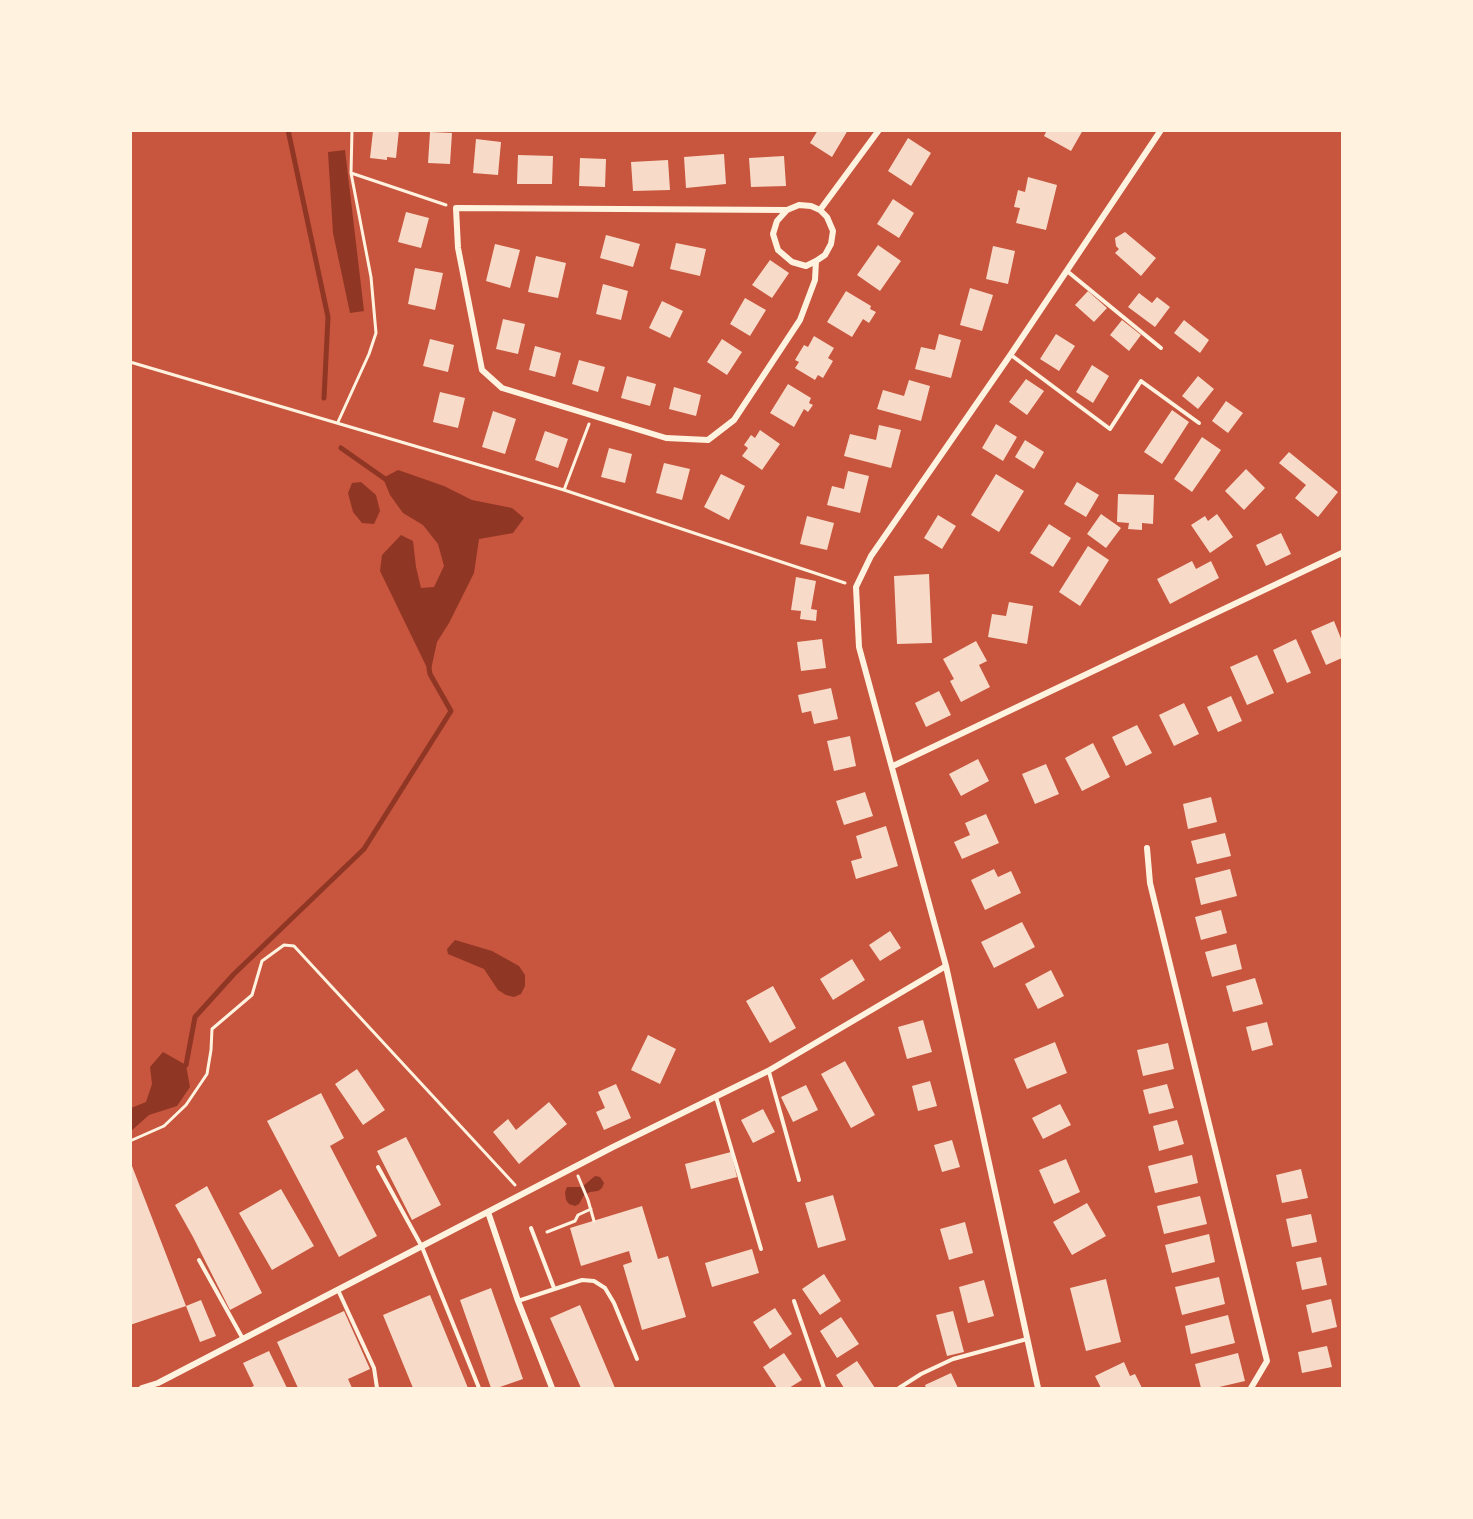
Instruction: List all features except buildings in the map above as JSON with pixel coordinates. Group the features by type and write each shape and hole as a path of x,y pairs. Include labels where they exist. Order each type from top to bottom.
{"street":[{"path":"820,210 879,130"},
{"path":"1038,1389 946,966 859,647 856,587 871,556 1011,354 1161,130"},
{"path":"787,210 777,221 773,234 778,250 792,262 806,266 825,255 831,244 833,231 827,217 812,206 799,205 787,210 456,208 458,248 482,370 502,388 666,438 708,440 734,420 800,320 815,280 816,261"},
{"path":"892,766 1342,553"},
{"path":"1147,848 1150,883 1267,1361 1251,1389"},
{"path":"142,1389 159,1386 243,1339 488,1212 768,1071 946,966"},
{"path":"488,1212 518,1301 552,1389"}],"lane":[{"path":"1067,271 1161,348"},
{"path":"1011,354 1110,429 1142,381 1199,423"},
{"path":"768,1071 799,1180"},
{"path":"716,1096 761,1249"},
{"path":"378,1167 422,1247 479,1389"},
{"path":"531,1228 554,1288"},
{"path":"199,1260 243,1339"},
{"path":"518,1301 582,1280 594,1281 605,1288 614,1303 637,1359"},
{"path":"338,1290 374,1368 377,1389"},
{"path":"794,1301 824,1389"},
{"path":"899,1389 921,1374 954,1359 1028,1339"}],"path":[{"path":"338,423 376,333 371,277 351,173 352,130"},
{"path":"351,173 456,208"},
{"path":"130,362 564,490 856,587"},
{"path":"564,490 592,415"},
{"path":"130,1142 164,1126 186,1105 207,1074 212,1029 252,995 262,962 284,945 294,946 524,1194"},
{"path":"574,1169 594,1221"},
{"path":"547,1232 575,1221 578,1215 591,1209"}],"shaded area":[{"path":"345,150 364,311 350,313 333,233 328,152"},
{"path":"398,470 444,486 472,500 512,508 524,518 513,533 479,539 474,573 437,642 430,674 380,571 382,555 401,535 413,541 421,588 434,587 444,566 438,544 423,525 403,513 390,495 383,478"},
{"path":"361,482 376,495 380,511 374,524 362,523 353,512 348,493 352,483"},
{"path":"455,940 492,951 519,966 525,975 525,986 521,994 514,997 506,995 498,990 484,969 448,954 447,949"},
{"path":"163,1052 186,1065 190,1087 177,1106 149,1115 131,1131 131,1108 146,1102 152,1084 150,1067"},
{"path":"595,1176 600,1177 604,1183 602,1188 584,1195 579,1204 575,1206 569,1204 565,1192 567,1187 582,1187"}],"waterway":[{"path":"288,130 328,317 324,398"},
{"path":"341,448 388,481"},
{"path":"186,1065 195,1017 234,974 364,849 451,711 430,674 429,668"}]}
